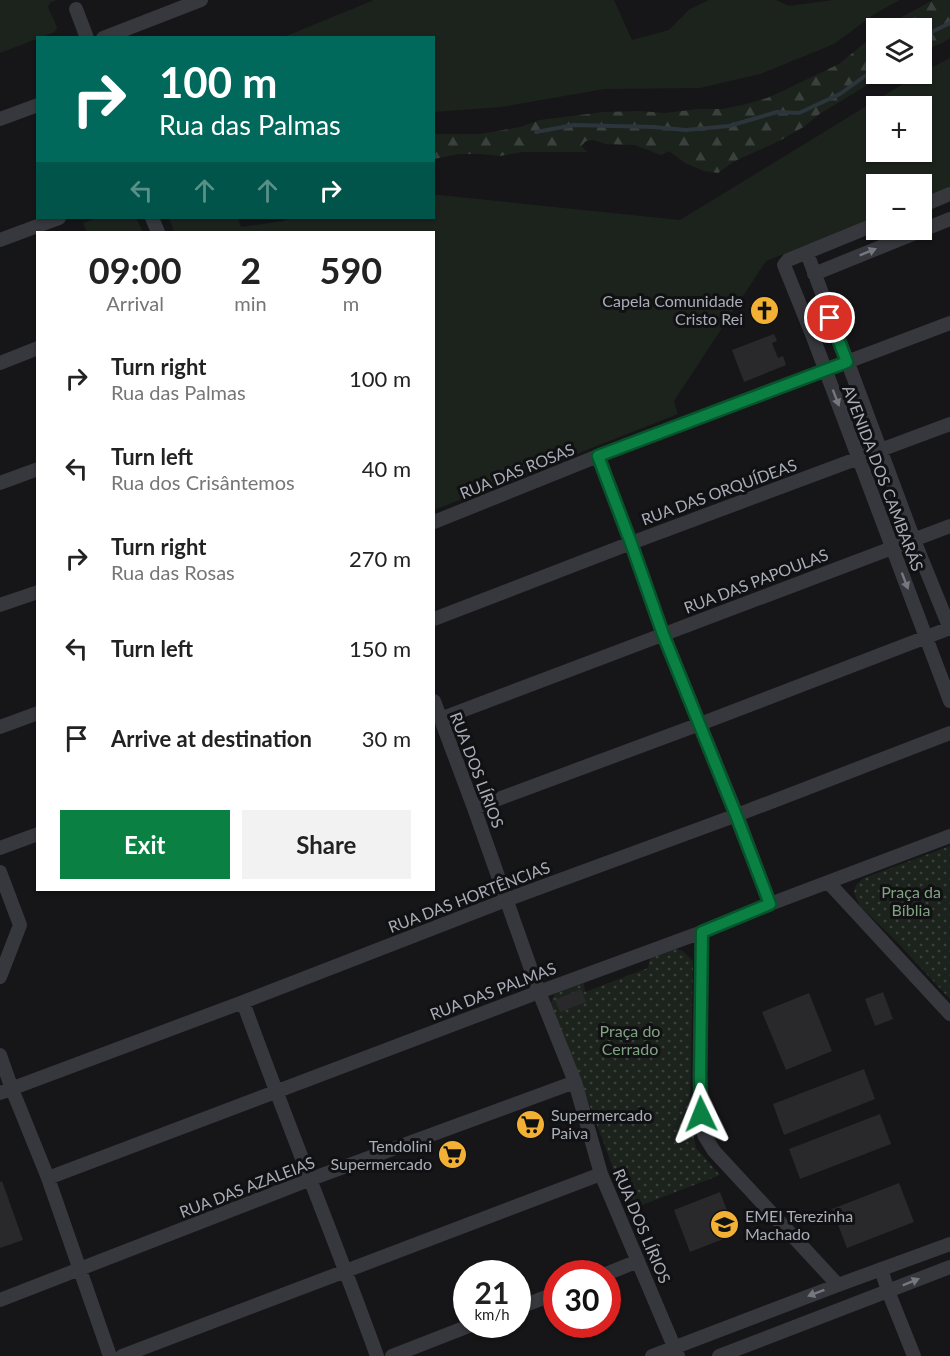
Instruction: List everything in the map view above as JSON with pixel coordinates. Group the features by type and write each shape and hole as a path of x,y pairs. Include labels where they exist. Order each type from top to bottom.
{"street":[{"path":"108,36 201,0"},
{"path":"76,9 86,36"},
{"path":"0,119 36,106"},
{"path":"932,201 950,194"},
{"path":"0,240 56,219"},
{"path":"814,274 950,219"},
{"path":"807,253 866,228"},
{"name":"AVENIDA DOS CAMBARÁS","path":"950,628 914,540 807,253 788,260 784,266 950,701"},
{"name":"RUA DAS ROSAS","path":"435,522 598,456 950,323"},
{"path":"0,363 36,349"},
{"name":"RUA DAS ORQUÍDEAS","path":"435,619 950,424"},
{"path":"598,456 663,634 770,904"},
{"path":"0,483 36,470"},
{"name":"RUA DAS PAPOULAS","path":"440,719 950,526"},
{"path":"0,605 36,592"},
{"path":"474,808 950,628"},
{"name":"RUA DOS LÍRIOS","path":"435,704 574,1082 602,1174 677,1352"},
{"path":"0,727 36,714"},
{"name":"RUA DAS HORTÊNCIAS","path":"6,1091 950,734"},
{"path":"0,848 36,835"},
{"name":"RUA DAS PALMAS","path":"48,1178 702,932 950,836"},
{"path":"0,872 20,925 0,975"},
{"path":"828,882 950,1014"},
{"path":"702,932 700,1075 704,1135 714,1151 838,1285"},
{"path":"243,1002 377,1356"},
{"path":"0,1055 6,1091 48,1178 110,1356"},
{"name":"RUA DAS AZALEIAS","path":"0,1300 311,1179 574,1082"},
{"path":"122,1356 602,1174"},
{"path":"652,1356 677,1352 838,1285 950,1244"},
{"path":"621,1268 638,1261"},
{"path":"719,1356 950,1267"},
{"path":"881,1269 914,1356"},
{"path":"392,1356 453,1332"}],"green space":[{"path":"0,0 57,0 51,2 48,7 57,27 55,32 36,36 36,39 0,53"},
{"path":"374,0 614,0 632,40 669,30 690,9 709,0 776,0 789,6 833,0 900,0 866,18 866,20 834,44 760,74 700,88 605,89 501,107 435,112 435,36 286,36"},
{"path":"933,0 950,0 950,38 932,47 932,18 900,18"},
{"path":"866,42 866,84 869,84 818,115 805,126 733,162 718,173 704,171 685,163 669,151 661,155 635,145 606,144 593,140 586,141 581,146 587,152 522,152 500,156 459,154 435,159 435,134 481,134 520,127 540,120 604,112 665,113 722,109 747,104 783,91 839,64"},
{"path":"950,58 950,188 932,195 932,174 866,174 866,222 766,261 674,401 678,414 435,510 435,231 174,231 169,219 238,219 241,227 288,219 435,219 435,195 680,220 866,106 866,162 932,162 932,96 883,96 903,84 932,84 932,67"},
{"path":"94,219 136,219 142,231 87,231 83,223"},
{"name":"Praça da Bíblia","path":"950,846 950,999 859,905 854,892 856,885 864,878"},
{"name":"Praça do Cerrado","path":"676,949 683,951 693,961 690,1117 696,1148 720,1175 629,1210 551,1003 554,994 584,983 585,992 648,968 650,958"}],"building":[{"path":"774,334 777,341 772,343 778,358 783,356 786,365 744,382 732,350"},
{"path":"581,989 586,1002 560,1012 555,1000"},
{"path":"883,992 893,1019 875,1026 865,999"},
{"path":"809,993 832,1051 786,1070 762,1012"},
{"path":"864,1069 875,1099 784,1135 773,1104"},
{"path":"880,1114 891,1144 800,1179 789,1149"},
{"path":"2,1181 23,1240 0,1248 0,1182"},
{"path":"899,1183 914,1222 847,1248 832,1209"},
{"path":"720,1192 736,1234 690,1252 674,1210"}],"waterway":[{"path":"932,32 950,23"},
{"path":"536,132 574,125 686,130 729,126 777,112 799,113 840,94 866,75"}],"place":[{"name":"Capela Comunidade Cristo Rei","path":"764,310"},
{"name":"Supermercado Paiva","path":"530,1124"},
{"name":"Tendolini Supermercado","path":"453,1155"},
{"name":"EMEI Terezinha Machado","path":"724,1225"}],"route":[{"path":"701,1114 702,932 770,904 663,634 598,456 847,362 830,318"}]}
